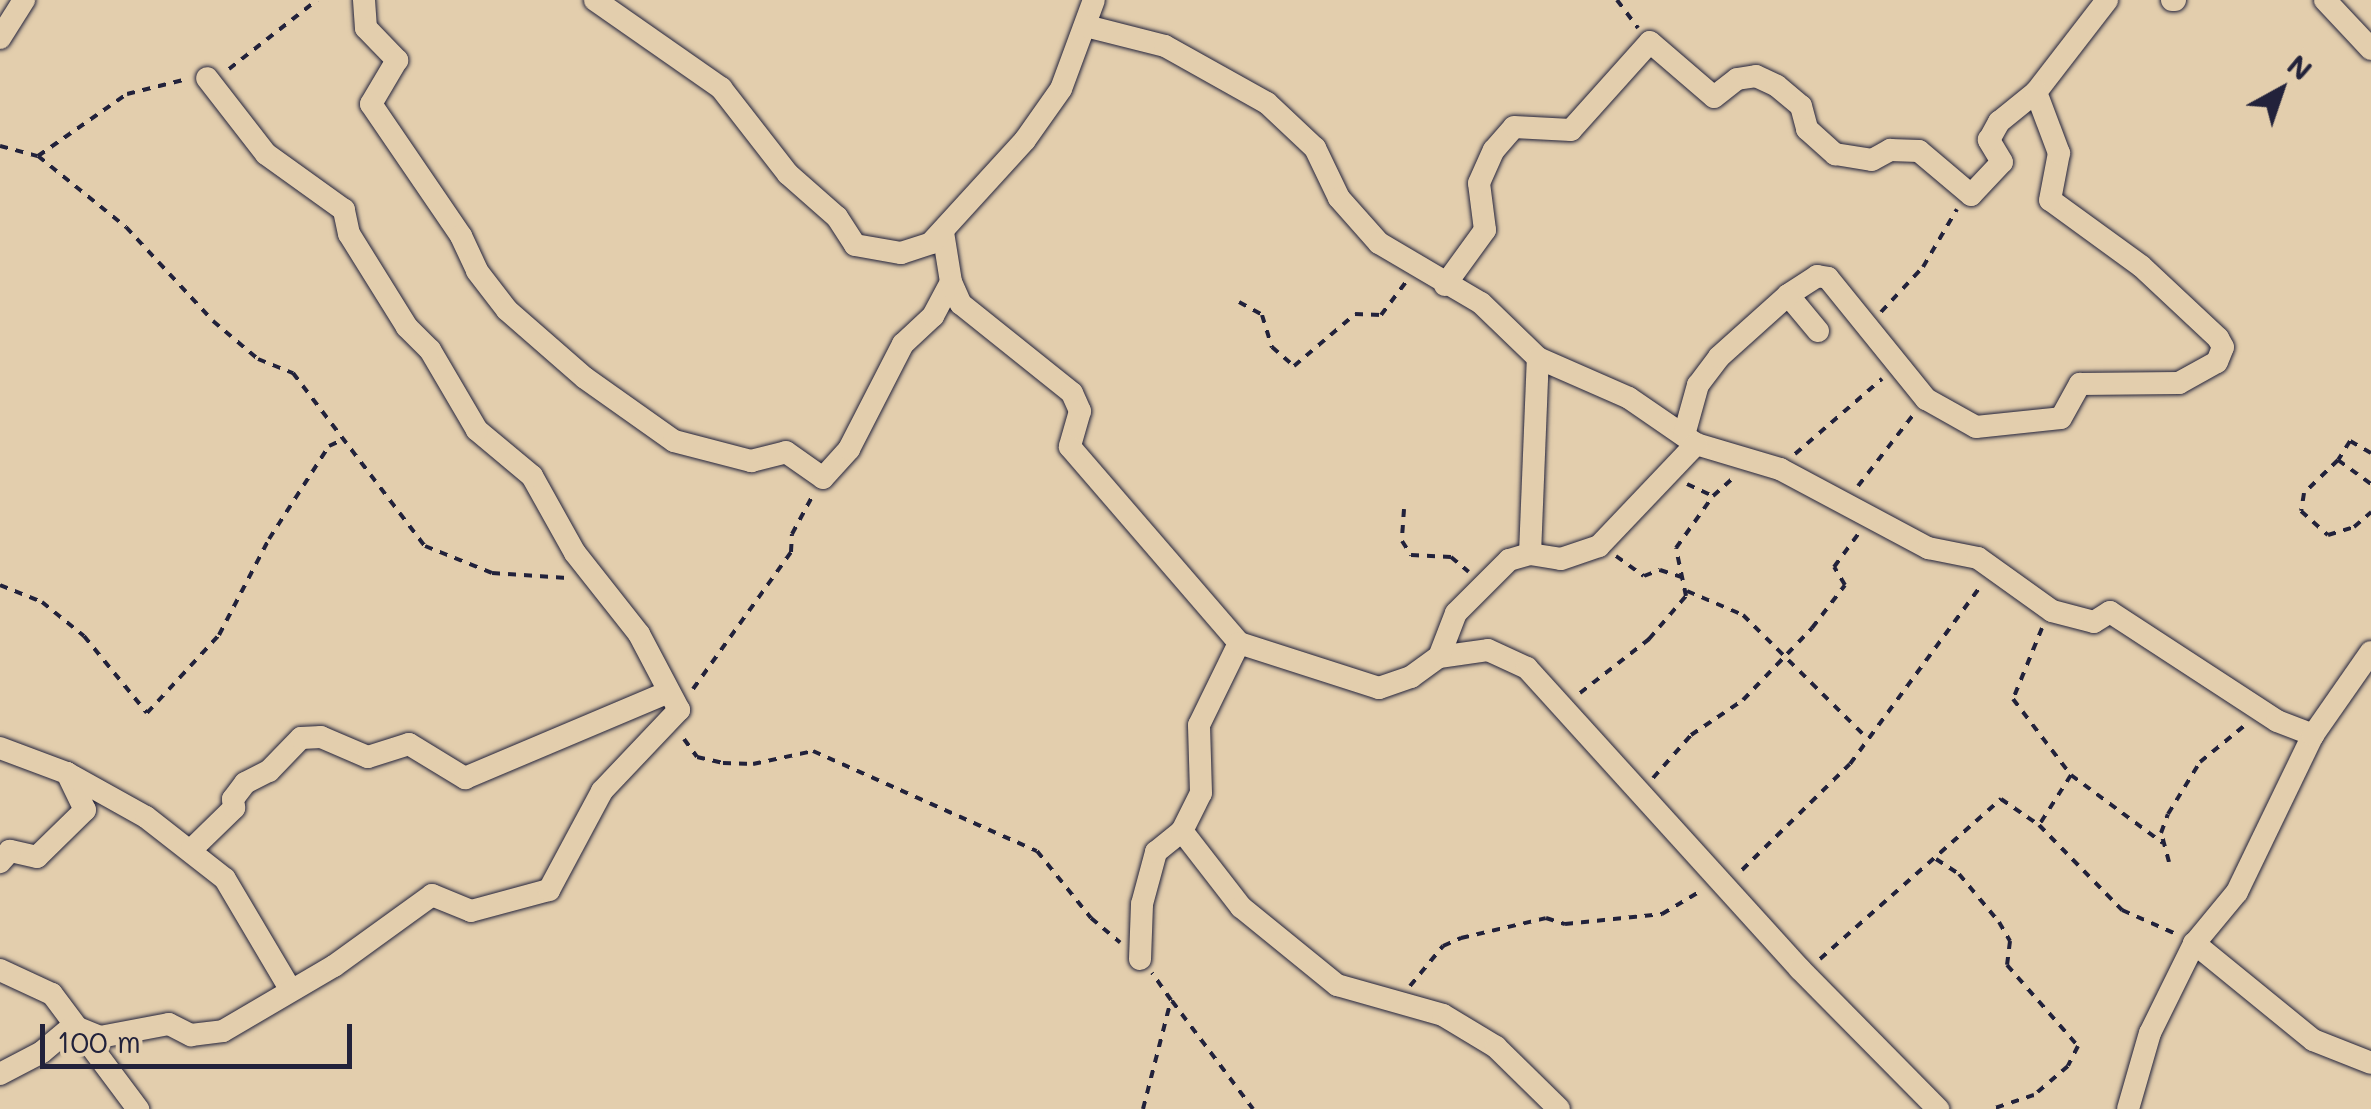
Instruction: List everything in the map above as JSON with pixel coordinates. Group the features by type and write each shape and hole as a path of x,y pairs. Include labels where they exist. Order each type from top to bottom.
{"street":[{"path":"0,38 24,0"},
{"path":"364,0 366,28 397,60 371,104 507,310 584,378 674,442 752,462 786,452 823,478 849,449 882,376 933,316 951,282"},
{"path":"596,0 721,88 855,244 901,253 944,232 988,186 1061,89 1094,0"},
{"path":"1445,285 1484,230 1479,184 1494,150 1514,127 1571,130 1650,42 1714,97 1737,79 1756,76 1777,86 1801,106 1807,128 1835,154 1872,160 1890,150 1919,151 1971,194 2002,162 1989,140 1999,122 2036,92 2107,0"},
{"path":"2325,0 2371,49"},
{"path":"1086,26 1165,46 1267,103 1314,148 1339,198 1378,243 1445,285 1481,302 1538,358 1629,398 1690,440 1780,469 1928,548 1958,551 1994,568 2052,612 2094,622 2110,612 2264,711 2313,735"},
{"path":"207,78 266,154 344,210 348,234 406,327 430,350 477,430 532,476 588,569 638,634 674,701"},
{"path":"1440,657 1456,612 1510,560 1530,554 1561,559 1602,542 1678,467 1690,440 1698,386 1718,357 1788,295 1817,276 1828,278 1898,367 1934,402 1976,426 2062,418 2080,384 2179,382 2222,356 2218,338 2141,266 2050,200 2060,153 2036,92"},
{"path":"944,232 951,282 961,304 992,334 1072,394 1080,411 1070,447 1239,644 1379,688 1411,678 1440,657 1488,650 1527,668 1806,973 1938,1109"},
{"path":"1788,295 1818,331"},
{"path":"1530,554 1538,358"},
{"path":"1140,959 1142,904 1156,852 1182,831 1201,793 1199,726 1239,644"},
{"path":"2128,1109 2150,1033 2194,944 2237,892 2313,735 2371,652"},
{"path":"192,849 234,808 232,799 245,783 268,771 302,738 321,737 368,757 409,744 464,778 674,701"},
{"path":"73,1026 100,1037 169,1024 192,1035 223,1031 334,966 432,895 471,911 549,890 602,791 674,701"},
{"path":"0,748 66,772 192,849 225,879 290,989"},
{"path":"0,862 10,851 37,857 78,822 85,810 66,772"},
{"path":"1182,831 1241,906 1337,986 1398,998 1443,1015 1496,1046 1559,1109"},
{"path":"2194,944 2314,1040 2371,1062"},
{"path":"0,970 52,994 138,1109"},
{"path":"0,1074 42,1052 73,1026"}],"path":[{"path":"38,156 127,94 218,77 318,0"},
{"path":"1616,0 1650,42"},
{"path":"0,146 38,156 126,227 213,322 258,359 293,372 398,517 424,546 451,561 529,579 572,578 588,569"},
{"path":"1864,325 1923,267 1933,241 1971,194"},
{"path":"1239,302 1262,315 1272,346 1294,366 1354,314 1382,315 1418,267"},
{"path":"1780,469 1898,367"},
{"path":"1843,502 1903,424 1934,402"},
{"path":"0,585 42,602 84,636 147,713 219,635 269,539 329,446 344,439"},
{"path":"2371,452 2350,441 2338,460 2304,493 2301,511 2328,536 2354,527 2371,512"},
{"path":"1751,460 1713,496 1676,548 1682,577 1688,591 1743,615 1783,660 1868,738"},
{"path":"2338,460 2371,484"},
{"path":"1678,467 1698,495 1713,496"},
{"path":"823,478 792,534 791,552 674,701 683,738 698,757 753,764 813,750 1037,851 1090,918 1140,959 1253,1109"},
{"path":"1404,510 1402,541 1411,555 1451,557 1480,589"},
{"path":"1638,791 1690,735 1743,700 1783,660 1844,586 1834,567 1871,516"},
{"path":"1602,542 1644,576 1660,570 1682,577"},
{"path":"1398,998 1443,946 1461,938 1546,918 1565,924 1662,914 1696,892 1725,886 1850,764 1994,568"},
{"path":"1566,708 1604,668 1649,639 1688,591"},
{"path":"2052,612 2014,699 2071,776 2164,844"},
{"path":"2169,862 2164,822 2192,772 2264,711"},
{"path":"2039,826 2071,776"},
{"path":"1806,973 2001,799 2039,826 2122,910 2194,944"},
{"path":"1936,860 1959,874 1999,922 2010,941 2007,965 2078,1046 2068,1066 2034,1095 1992,1109"},
{"path":"1143,1109 1172,1000"}]}
